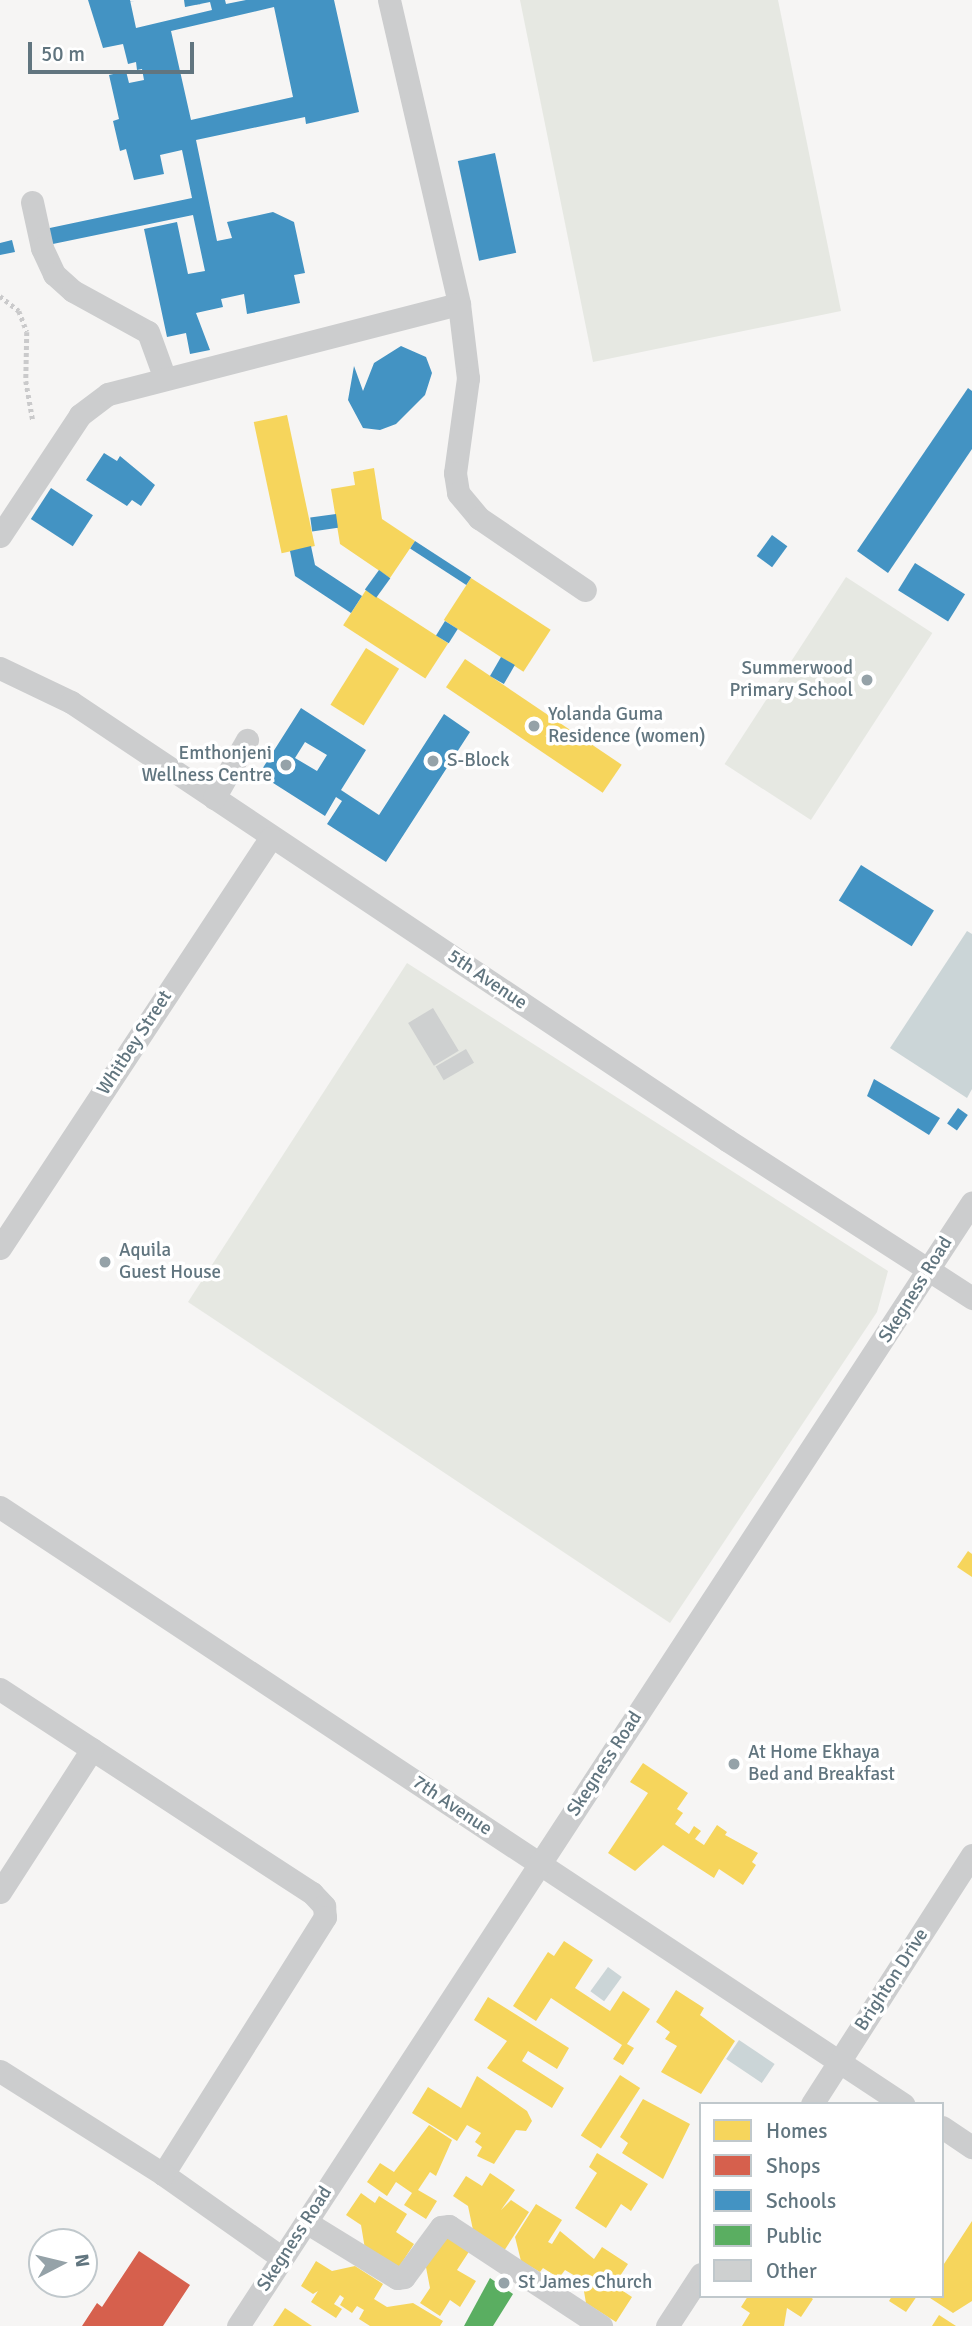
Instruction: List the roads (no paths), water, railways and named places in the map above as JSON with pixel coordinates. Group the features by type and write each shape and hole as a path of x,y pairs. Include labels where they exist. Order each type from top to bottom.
{"street":[{"path":"389,0 459,304 468,378 455,473 458,493 479,517 585,590"},
{"path":"32,202 42,248 54,274 73,292 148,332 164,376"},
{"path":"0,536 92,404 125,386 459,304"},
{"name":"5th Avenue","path":"0,668 71,702 270,838 715,1132 929,1267 972,1298"},
{"path":"214,799 247,740"},
{"name":"Whitbey Street","path":"0,1248 270,838"},
{"name":"Skegness Road","path":"237,2326 972,1202"},
{"name":"7th Avenue","path":"0,1507 901,2102"},
{"path":"0,1689 312,1893 325,1911 163,2174"},
{"path":"0,1892 92,1749"},
{"name":"Brighton Drive","path":"813,2102 972,1855"},
{"path":"0,2071 163,2174 282,2258"},
{"path":"944,2128 972,2147"},
{"path":"306,2222 397,2278 404,2277 441,2227 449,2226 601,2326"},
{"path":"667,2326 699,2277"}],"place":[{"name":"Summerwood Primary School","path":"867,680"},
{"name":"Yolanda Guma Residence (women)","path":"534,726"},
{"name":"S-Block","path":"433,761"},
{"name":"Emthonjeni Wellness Centre","path":"286,765"},
{"name":"Aquila Guest House","path":"105,1262"},
{"name":"At Home Ekhaya Bed and Breakfast","path":"734,1764"},
{"name":"St James Church","path":"504,2283"}]}
